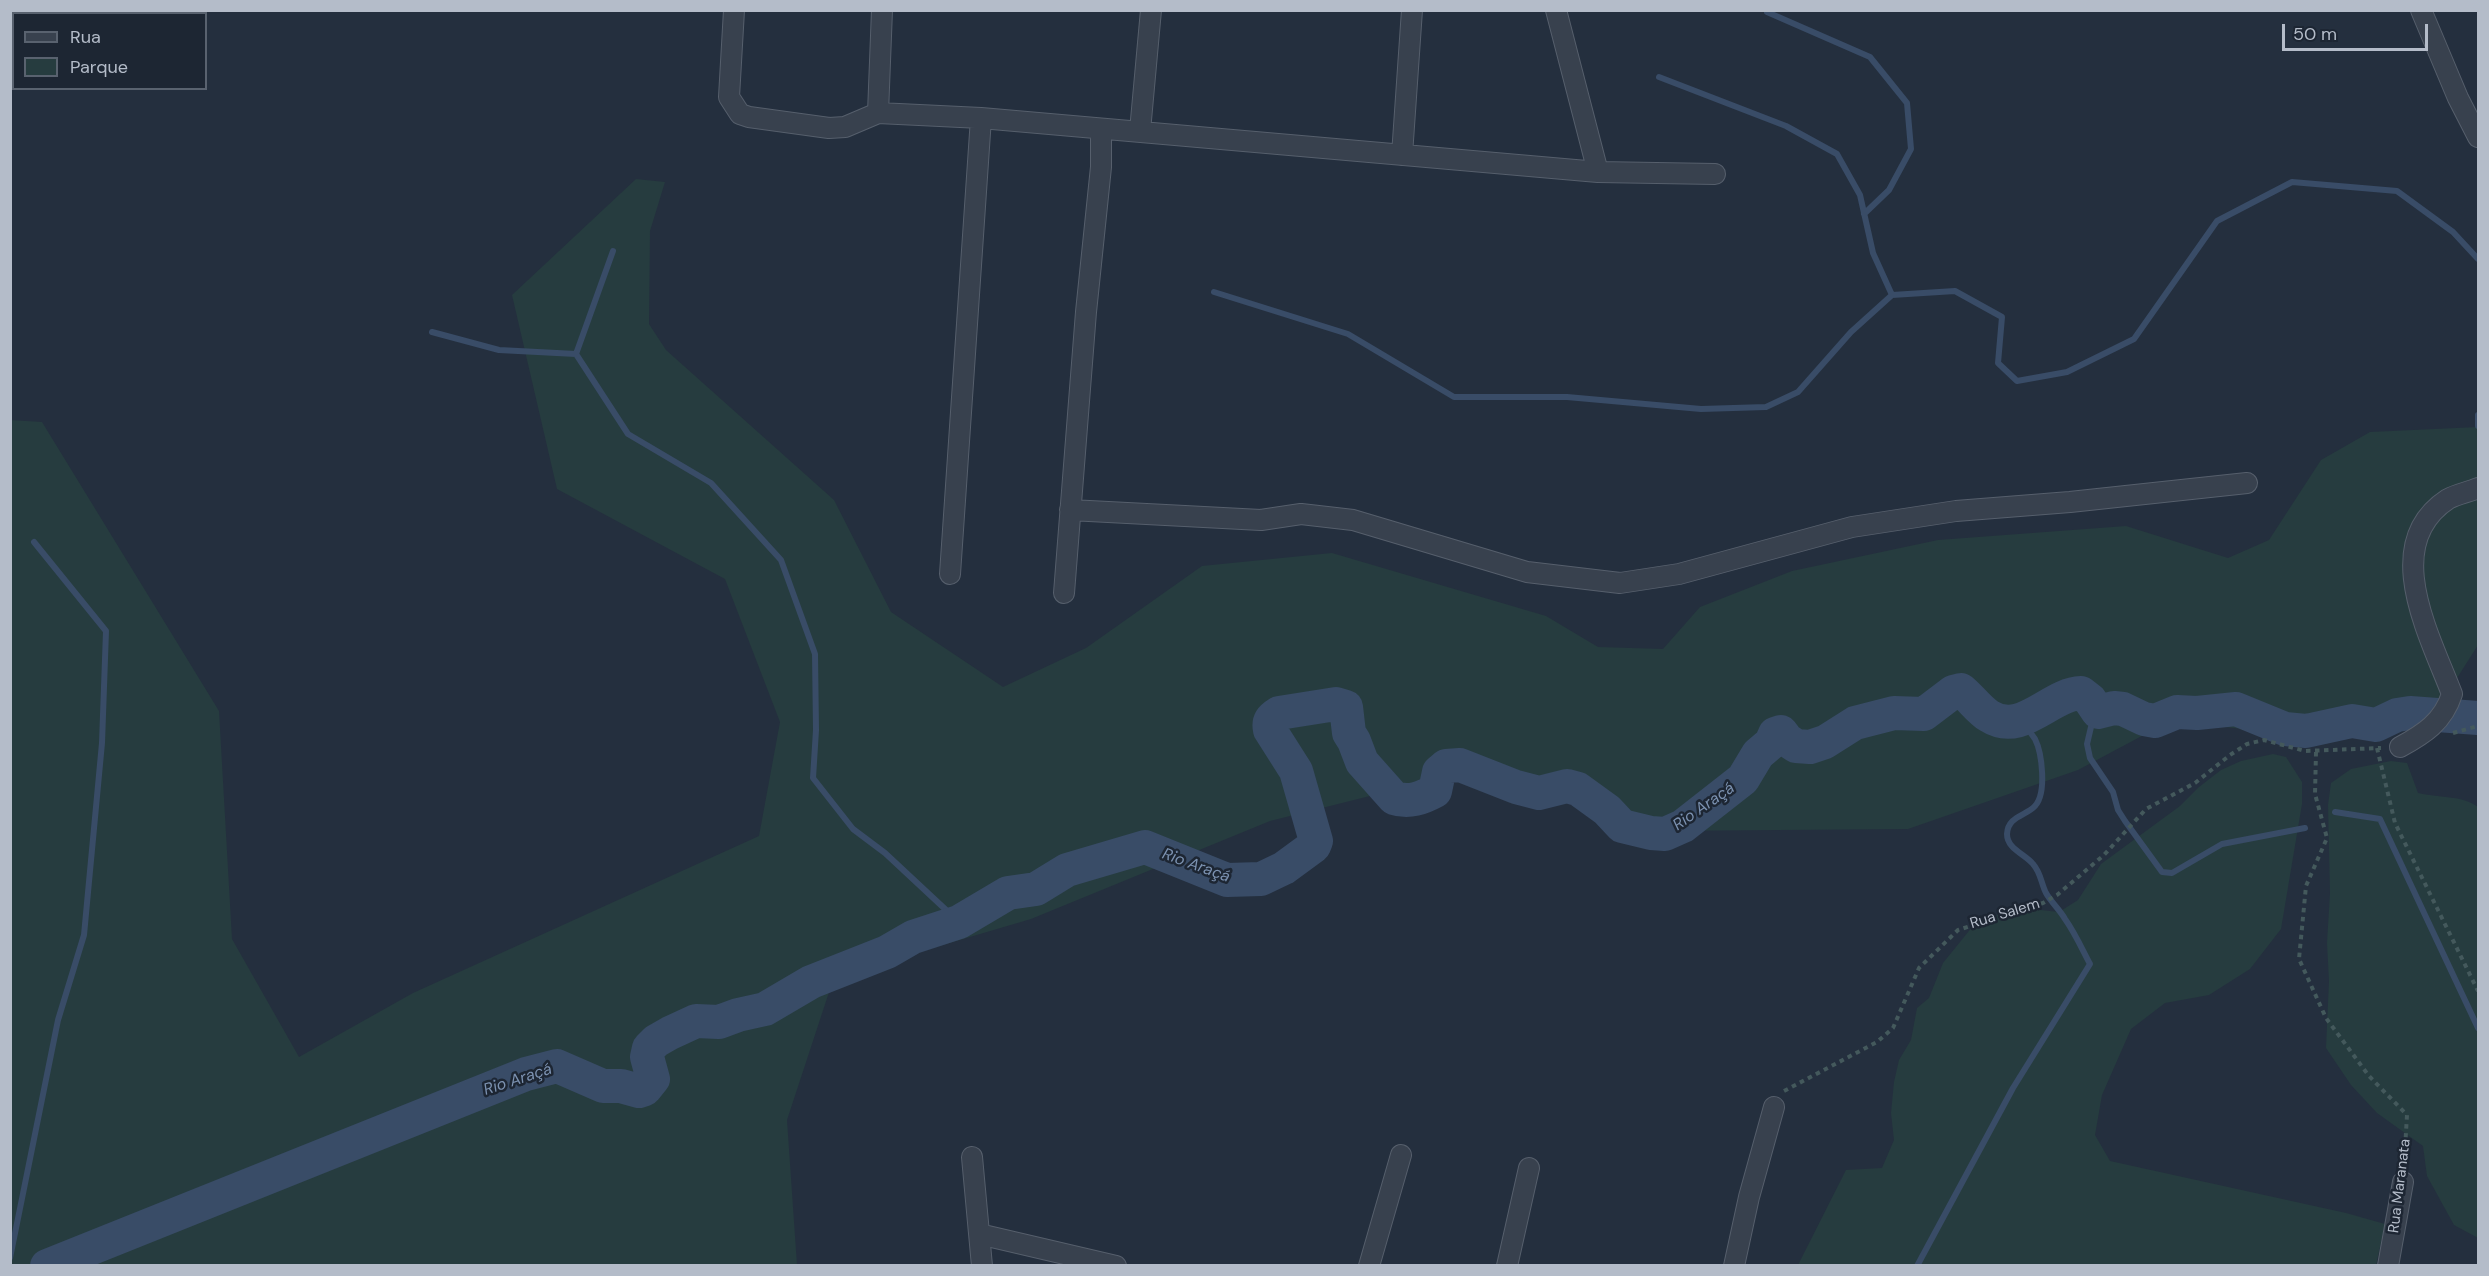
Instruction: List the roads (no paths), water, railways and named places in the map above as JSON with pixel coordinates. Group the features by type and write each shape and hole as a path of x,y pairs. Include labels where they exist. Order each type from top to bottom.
{"street":[{"path":"734,10 729,97 740,114 749,117 829,128 845,128 878,113 981,118 1598,172 1715,174"},
{"path":"878,113 882,10"},
{"path":"1140,131 1151,10"},
{"path":"1402,155 1412,10"},
{"path":"1556,10 1598,172"},
{"path":"2421,10 2458,98 2478,137"},
{"path":"950,574 981,118"},
{"path":"1064,593 1101,168 1101,130"},
{"path":"1070,510 1261,520 1301,514 1353,520 1527,572 1620,582 1679,574 1852,527 1956,511 2070,502 2247,483"},
{"path":"2400,747 2426,732 2443,712 2452,694 2417,602 2412,554 2421,527 2434,511 2450,498 2478,488"},
{"path":"1734,1266 1749,1197 1774,1107"},
{"path":"1369,1266 1401,1155"},
{"path":"972,1157 982,1266"},
{"path":"1507,1266 1529,1168"},
{"name":"Rua Maranata","path":"2388,1266 2403,1182"},
{"path":"979,1234 1116,1266"}],"waterway":[{"path":"1767,12 1870,57 1907,103 1911,149 1889,190 1864,214"},
{"path":"1659,77 1786,126 1837,154 1860,195 1873,253 1892,295"},
{"path":"1214,292 1348,334 1454,397 1567,397 1701,409 1766,407 1798,392 1851,332 1892,295 1955,291 2002,317 1998,363 2017,381 2067,372 2134,339 2217,221 2292,182 2397,191 2453,232 2478,259"},
{"path":"613,251 576,354 628,434 711,483 781,560 815,654 816,730 813,778 853,829 885,853 959,922"},
{"path":"432,332 499,350 576,354"},
{"path":"2478,415 2478,426"},
{"path":"10,1258 58,1020 84,935 102,743 106,631 34,542"},
{"name":"Rio Araçá","path":"47,1266 526,1074 557,1066 603,1086 621,1086 639,1091 645,1089 653,1079 647,1057 649,1048 670,1033 696,1021 719,1022 765,1009 811,982 887,952 913,937 959,922 1008,893 1036,889 1067,870 1145,847 1227,880 1261,879 1284,868 1314,846 1316,841 1296,771 1270,730 1271,720 1279,713 1336,704 1346,707 1349,733 1362,762 1394,798 1410,800 1430,794 1435,791 1439,772 1446,766 1460,765 1516,787 1539,793 1567,786 1578,789 1607,810 1622,826 1665,834 1683,826 1743,779 1758,754 1771,743 1775,734 1781,732 1796,746 1810,747 1825,742 1855,723 1894,713 1924,714 1953,692 1961,690 1985,713 2001,721 2024,718 2058,700 2081,693 2090,700 2098,712 2114,708 2123,709 2144,719 2155,721 2177,712 2197,713 2236,709 2285,729 2306,731 2352,721 2376,725 2397,715 2410,713 2478,718"},
{"path":"2095,710 2087,744 2090,758 2113,792 2118,810 2162,872 2172,873 2222,844 2305,828"},
{"path":"1917,1266 2013,1088 2090,964 2069,924 2046,893 2036,867 2013,847 2008,839 2008,828 2011,823 2035,806 2039,800 2042,783 2040,754 2035,739 2031,733 2014,722"},
{"path":"2335,812 2380,819 2478,1028"}]}
